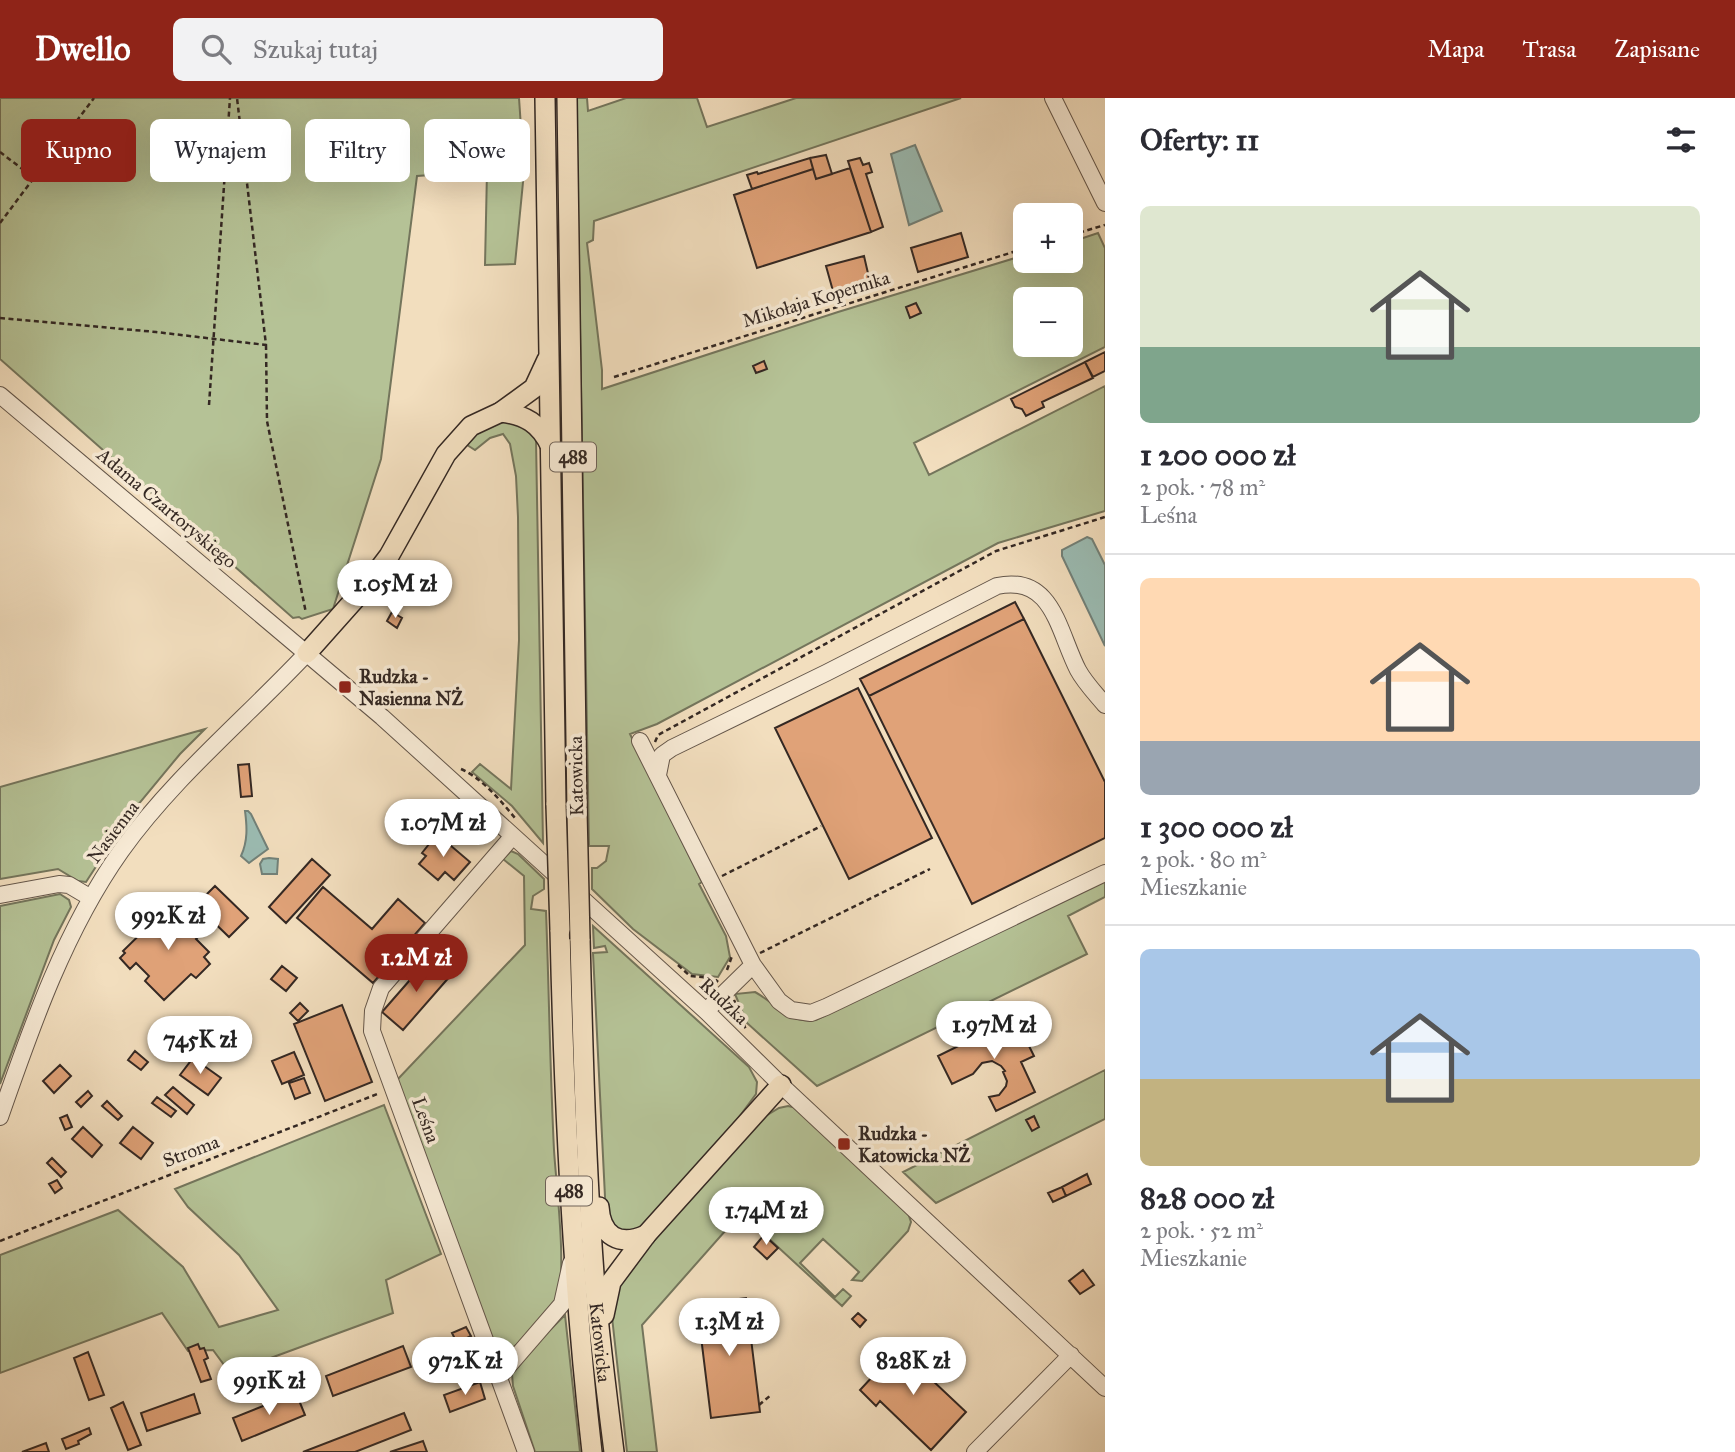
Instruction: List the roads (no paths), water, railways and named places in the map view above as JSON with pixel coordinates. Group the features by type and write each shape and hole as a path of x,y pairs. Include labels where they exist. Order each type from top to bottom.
{"main road":[{"name":"Katowicka","path":"545,98 556,805 566,1137 573,1254 592,1452"},
{"name":"Katowicka","path":"567,98 577,811 585,1129 600,1340 614,1452"},
{"path":"306,653 364,589 389,556 446,454 458,439 471,426 501,412 534,388 550,351"},
{"path":"501,412 521,415 534,423 545,433 552,449"},
{"path":"581,989 591,1062 600,1217 605,1230 618,1239 633,1240 646,1235"},
{"path":"600,1340 606,1297 611,1282 646,1235 782,1085"}],"street":[{"path":"1053,98 1105,203"},
{"name":"Adama Czartoryskiego","path":"0,394 306,653"},
{"path":"658,775 662,755 672,748 997,586 1009,583 1020,583 1036,589 1046,600 1080,673 1105,705"},
{"name":"Rudzka","path":"306,653 382,717 706,1011 1105,1388"},
{"name":"Nasienna","path":"0,1116 58,966 91,898 121,850 220,738 306,653"},
{"path":"640,741 750,960 779,1001 791,1010 811,1013 1105,873"},
{"name":"Leśna","path":"512,837 381,988 373,1011 372,1031 526,1452"},
{"path":"0,895 60,884 91,898"},
{"path":"706,1011 750,960"},
{"path":"499,1377 562,1304 573,1254"},
{"path":"975,1452 1071,1355"}],"water":[{"path":"915,145 942,211 909,225 891,154"},
{"path":"1087,537 1092,539 1105,565 1105,646 1062,556 1062,550"},
{"path":"245,811 251,814 268,849 249,863 241,856 246,834"},
{"path":"263,859 278,859 277,874 262,874 260,864"}],"place":[{"name":"Rudzka - Nasienna NŻ","path":"345,687"},
{"name":"Rudzka - Katowicka NŻ","path":"844,1144"}]}
